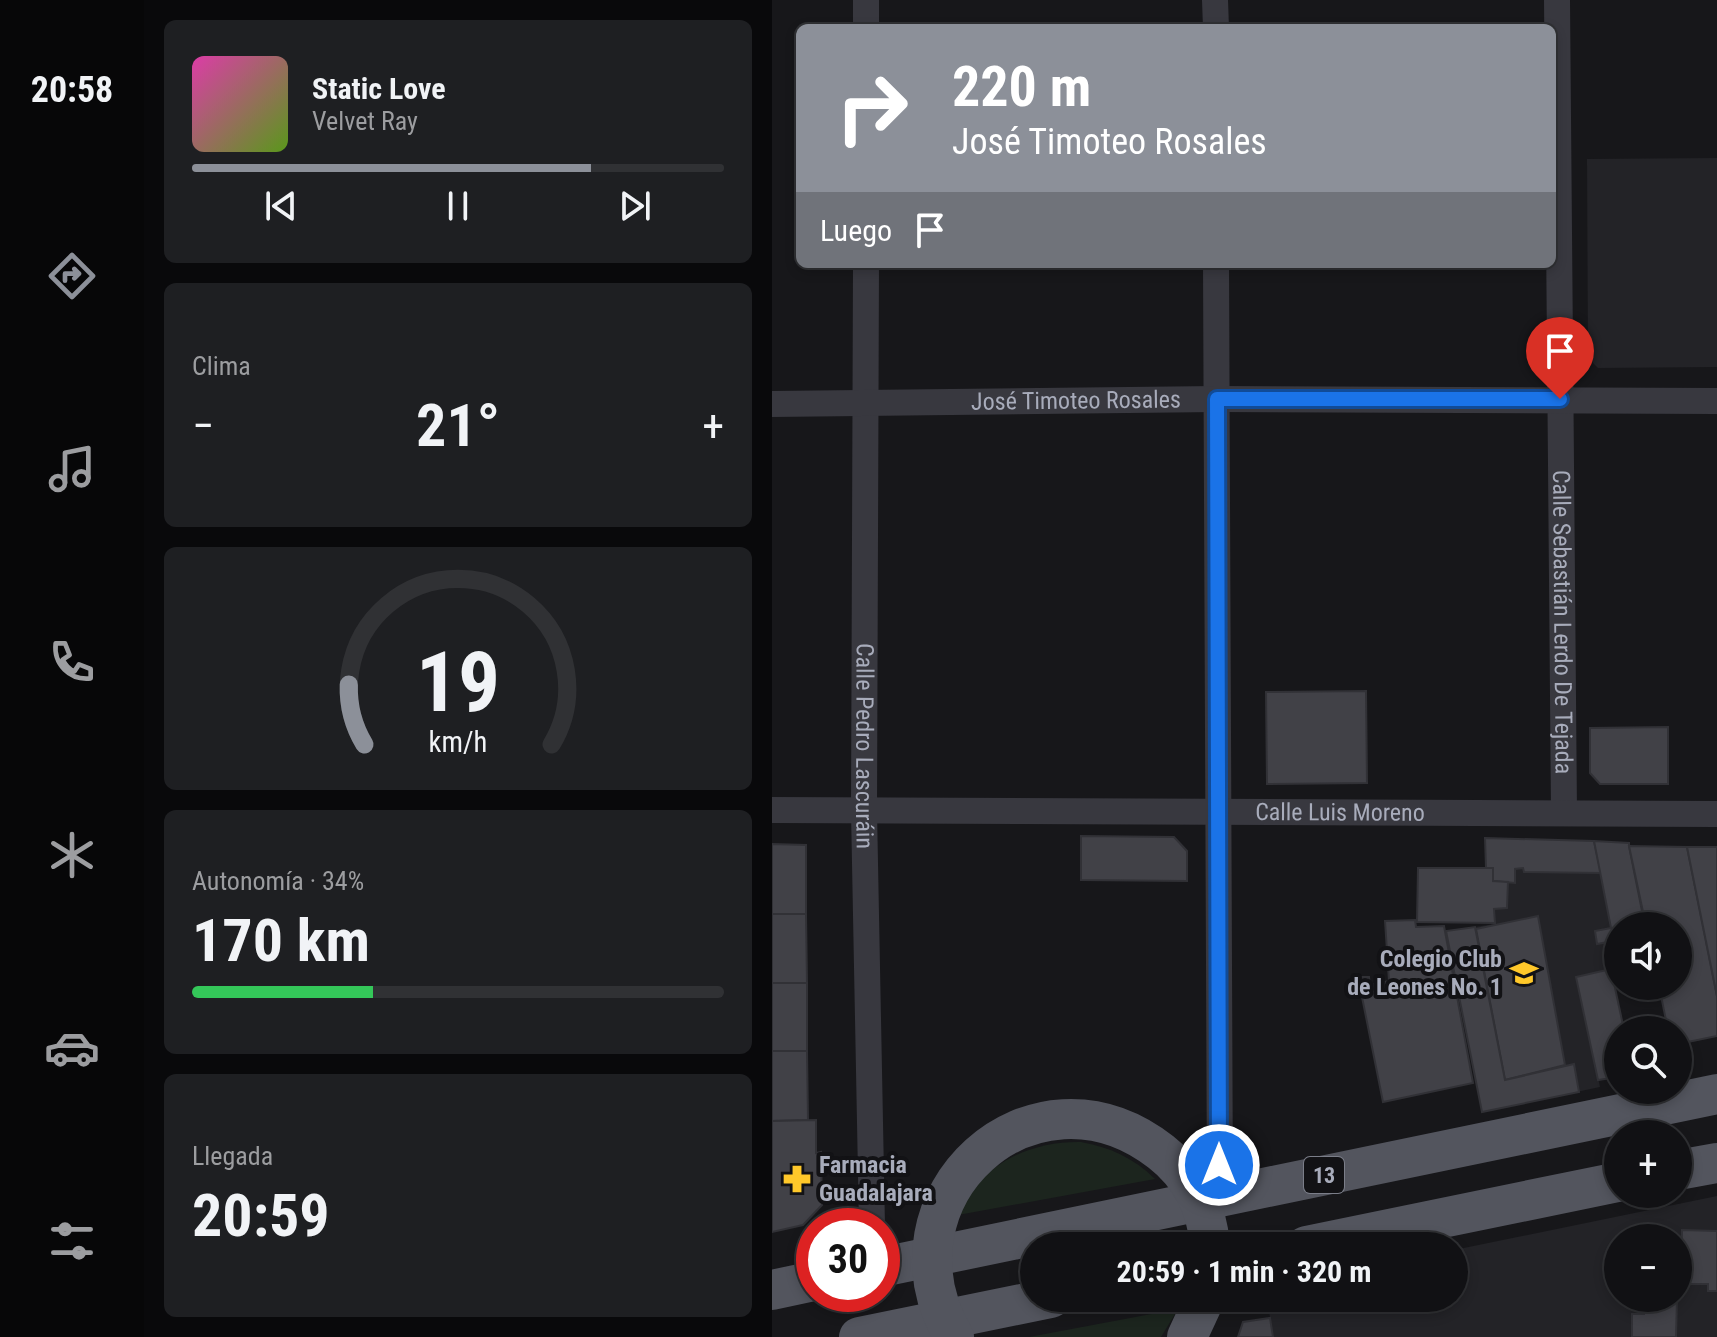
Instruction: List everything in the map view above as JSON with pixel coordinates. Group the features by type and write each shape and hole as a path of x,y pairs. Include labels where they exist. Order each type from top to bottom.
{"main road":[{"name":"13","path":"900,1263 1717,1094"},
{"path":"948,1328 934,1289 930,1257 936,1218 947,1192 968,1163 1000,1137 1026,1126 1059,1119 1094,1120 1146,1140 1211,1199 1210,1232"},
{"path":"1692,1167 1717,1163"},
{"path":"1374,1232 1604,1185"},
{"path":"772,1290 796,1285"},
{"path":"859,1337 948,1328 1020,1307"},
{"path":"1187,1337 1199,1312"}],"street":[{"path":"866,0 866,24"},
{"path":"1215,0 1216,24"},
{"name":"Calle Sebastián Lerdo De Tejada","path":"1557,0 1564,813"},
{"name":"Calle Pedro Lascuráin","path":"866,268 864,811 872,1208"},
{"path":"1211,1199 1218,813 1216,268"},
{"name":"José Timoteo Rosales","path":"772,404 1217,399 1717,401"},
{"name":"Calle Luis Moreno","path":"772,810 1717,814"}],"shaded area":[{"path":"1717,158 1717,367 1598,368 1588,358 1587,159"},
{"name":"Colegio Club de Leones No. 1","path":"1485,838 1629,843 1642,912 1604,912 1604,971 1577,977 1600,1087 1482,1112 1446,931 1495,924 1494,909 1507,908 1508,882 1486,868"},
{"path":"1081,1142 1121,1154 1155,1179 958,1215 979,1182 1008,1159 1043,1146"},
{"path":"1717,1196 1717,1337 1273,1337 1269,1312 1468,1312 1468,1247 1659,1208 1692,1208 1692,1201"},
{"path":"1162,1312 1176,1312 1161,1337 1029,1337"}],"building":[{"path":"1366,691 1367,783 1267,784 1266,692"},
{"path":"1668,727 1668,784 1600,784 1590,773 1590,728"},
{"path":"1081,836 1174,837 1187,851 1187,881 1081,880"},
{"path":"1485,838 1594,841 1601,873 1524,872 1523,868 1515,869 1515,883 1493,881 1493,868 1486,868"},
{"path":"1594,841 1629,843 1642,912 1608,912"},
{"path":"772,844 806,845 806,914 772,914"},
{"path":"1629,846 1687,847 1717,996 1717,1036 1692,1041 1692,1016 1665,1016 1662,1000 1692,1000 1692,912 1643,912"},
{"path":"1687,847 1717,847 1717,996"},
{"path":"1418,868 1493,868 1493,881 1508,882 1507,908 1494,909 1495,923 1417,922"},
{"path":"772,914 806,914 807,983 772,983"},
{"path":"1538,916 1565,1065 1505,1080 1476,929"},
{"path":"1415,920 1416,927 1444,926 1473,1083 1383,1102 1358,977 1369,977 1370,985 1389,981 1385,921"},
{"path":"1475,927 1505,1080 1574,1064 1579,1092 1482,1112 1446,931"},
{"path":"1604,929 1604,943 1597,944 1595,931"},
{"path":"1604,971 1604,1000 1618,1000 1621,1016 1604,1016 1604,1079 1598,1080 1576,977"},
{"path":"772,983 807,983 807,1051 772,1051"},
{"path":"772,1051 807,1051 808,1120 772,1121"},
{"name":"Farmacia Guadalajara","path":"816,1120 816,1153 821,1152 822,1205 819,1208 796,1208 796,1227 772,1232 772,1121"},
{"path":"1692,1230 1717,1231 1717,1291 1708,1291 1708,1284 1692,1284"},
{"path":"1677,1312 1676,1337 1632,1337 1632,1314"},
{"path":"1270,1318 1273,1337 1238,1337 1243,1322"}],"place":[{"name":"Colegio Club de Leones No. 1","path":"1524,973"},
{"name":"Farmacia Guadalajara","path":"797,1179"}],"route":[{"path":"1219,1165 1217,399 1560,399"}]}
